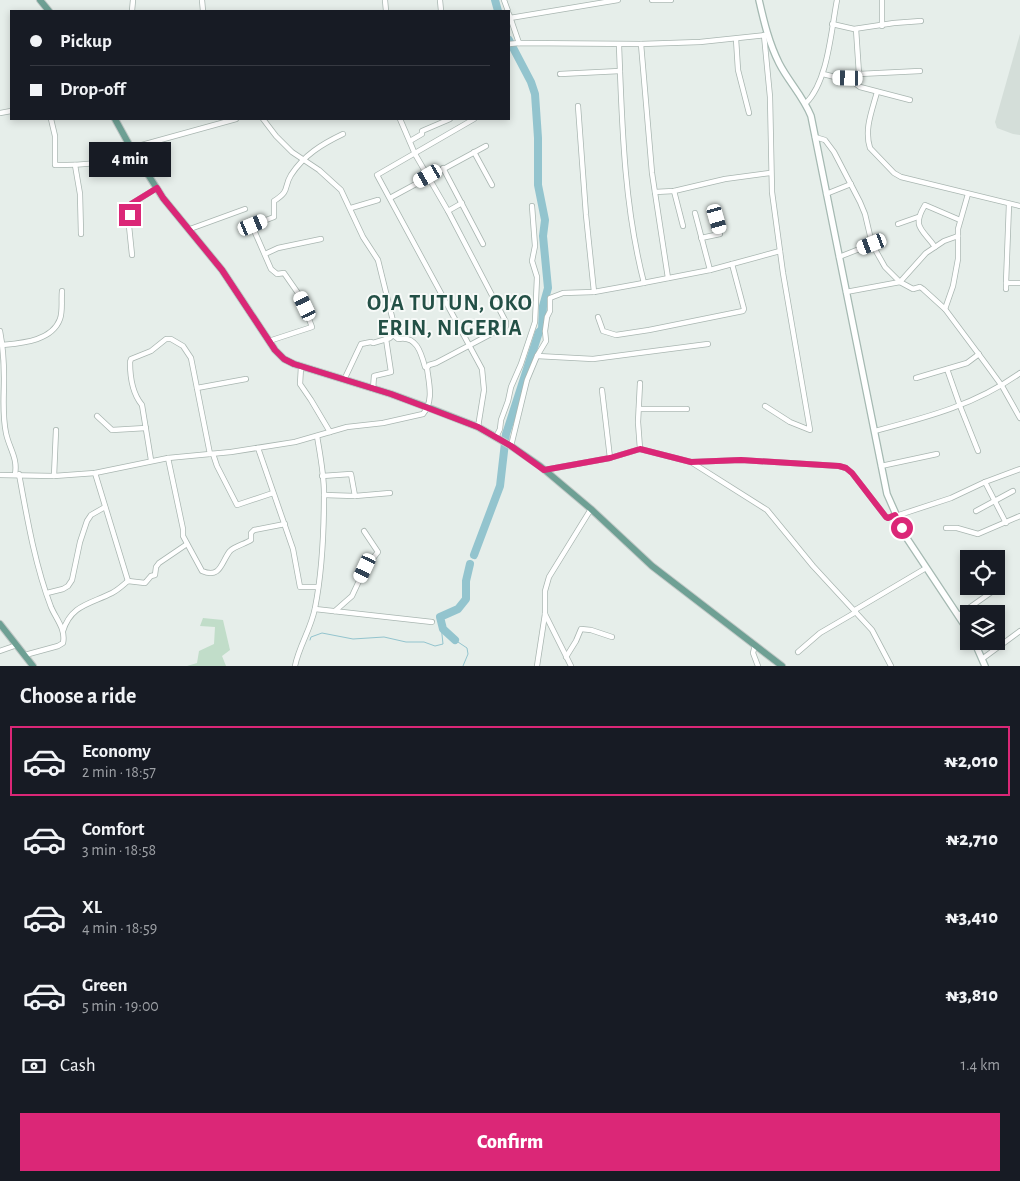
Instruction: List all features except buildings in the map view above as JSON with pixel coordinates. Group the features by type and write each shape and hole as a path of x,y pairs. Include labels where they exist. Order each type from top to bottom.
{"main road":[{"path":"40,0 48,10"},
{"path":"117,120 133,151 163,198 222,270 275,350 284,359 301,367 373,388 427,407 478,427 510,445 590,508 652,566 782,666"},
{"path":"0,624 34,666"}],"street":[{"path":"510,15 618,0"},
{"path":"652,0 671,0"},
{"path":"759,0 766,35 770,98 770,173 780,251 810,430 790,422 765,406"},
{"path":"806,103 813,96 823,74 837,0"},
{"path":"882,0 882,26"},
{"path":"510,18 517,43"},
{"path":"832,24 856,29 921,21"},
{"path":"856,29 859,74"},
{"path":"510,44 619,45 736,39 766,35"},
{"path":"766,35 780,64 806,103 811,116 881,466 887,494 895,515 906,537 959,615 987,595"},
{"path":"736,39 738,70 749,113"},
{"path":"641,44 652,173 668,278"},
{"path":"619,45 626,168 634,244 644,283"},
{"path":"560,74 620,71"},
{"path":"823,74 835,78 848,78 859,74 920,71"},
{"path":"848,78 860,87 910,100"},
{"path":"877,92 868,128 870,148 894,173 901,177 1020,206"},
{"path":"578,106 594,292"},
{"path":"51,120 55,136 55,165 75,165 121,159 133,151 233,120"},
{"path":"264,120 286,146 319,170 341,190 363,237 378,260 394,325 393,335"},
{"path":"400,120 415,154 448,211 506,322 506,326 436,363 428,365 427,368"},
{"path":"410,141 422,134 422,131 448,120"},
{"path":"472,120 377,174 482,369 484,390 478,427"},
{"path":"270,341 312,327 300,296 284,273 277,274 271,269 253,225 274,217 274,202 285,193 291,176 304,160 320,145 343,134"},
{"path":"815,137 823,138 827,142 851,184 865,214 872,244 885,267 899,282 913,290 923,289 945,309 1002,386 1020,418"},
{"path":"390,198 486,146"},
{"path":"474,152 492,185"},
{"path":"75,165 80,194 81,234"},
{"path":"443,168 483,244"},
{"path":"655,192 674,191 725,179 770,173"},
{"path":"826,194 851,184"},
{"path":"132,255 129,226 131,204 157,188"},
{"path":"674,191 683,226"},
{"path":"945,309 954,286 958,259 960,220 968,194"},
{"path":"351,208 378,200"},
{"path":"448,211 462,203"},
{"path":"1006,289 1009,204"},
{"path":"936,247 924,235 918,222 918,217 925,205 960,220"},
{"path":"496,437 500,429 511,387 522,364 535,322 537,277 532,261 535,246 532,206"},
{"path":"190,229 245,210"},
{"path":"695,213 710,270"},
{"path":"898,224 918,217"},
{"path":"701,238 720,234 717,219"},
{"path":"846,292 899,282 926,253 958,236"},
{"path":"265,254 278,248 321,239"},
{"path":"839,257 872,244"},
{"path":"510,445 527,380 537,356 546,341 545,331 550,309 549,299 563,293 594,292 710,270 780,251"},
{"path":"598,316 603,331 616,335 743,311 732,264"},
{"path":"1006,283 1020,283"},
{"path":"2,345 48,335 60,320 62,291"},
{"path":"0,331 4,380 1,406 7,437 16,462 17,474 47,593 55,617 63,632"},
{"path":"344,380 361,344 373,343 393,335"},
{"path":"0,475 54,476 95,473 151,460 295,442 347,427 423,414 431,396 427,368 425,367 421,351 412,340 405,337 398,339 393,335"},
{"path":"151,460 142,405 131,383 131,359 151,351 162,341 171,339 183,346 191,358 211,454 237,505 273,493"},
{"path":"373,388 374,376 391,372 386,339"},
{"path":"537,356 593,359 708,344"},
{"path":"916,378 969,362 979,354"},
{"path":"301,367 300,384 330,432"},
{"path":"948,369 978,451"},
{"path":"875,431 960,406 1002,386 1020,373"},
{"path":"197,388 246,379"},
{"path":"640,383 638,422 640,449"},
{"path":"602,390 610,458"},
{"path":"639,409 687,409"},
{"path":"97,416 112,430 146,428"},
{"path":"54,476 56,430"},
{"path":"295,666 298,653 310,629 318,587 324,495 317,436"},
{"path":"258,448 293,549 300,586 318,587"},
{"path":"544,470 610,458 640,449 691,462 741,460 839,466 846,468 852,473 888,518 951,498 985,482 1020,469"},
{"path":"881,466 937,454"},
{"path":"168,458 183,536 199,568 205,572 212,573 221,566 230,550 251,540 252,531 285,524"},
{"path":"691,462 766,510 872,630 891,666"},
{"path":"95,473 128,581"},
{"path":"322,476 351,474 355,496"},
{"path":"985,482 1006,523"},
{"path":"976,510 1013,491"},
{"path":"324,495 355,496 390,493"},
{"path":"47,593 68,586 72,580 80,542 87,521 92,515 105,507"},
{"path":"537,666 544,614 545,590 549,577 590,508"},
{"path":"946,528 957,528 978,534 1020,516"},
{"path":"335,611 352,596 365,568 378,552 364,531"},
{"path":"25,655 63,643 63,632 71,614 114,592 128,581 144,583 151,576 155,575 156,567 159,563 188,544"},
{"path":"798,652 820,633 926,568"},
{"path":"315,609 432,622"},
{"path":"544,614 571,666"},
{"path":"566,657 581,629 591,630 612,637"},
{"path":"982,659 1020,631"},
{"path":"0,651 17,645"},
{"path":"755,645 753,653 758,666"},
{"path":"978,650 985,666"}],"shaded area":[{"path":"1020,34 1020,135 997,128 995,122"}],"green space":[{"path":"203,618 223,620 230,650 222,656 226,666 187,666 197,663 199,651 214,644 215,627 200,626"}],"waterway":[{"path":"495,0 498,10"},
{"path":"474,555 500,486 506,434 539,332 542,329 543,306 548,288 543,236 545,220 538,185 538,138 535,94 531,82 510,42"},
{"path":"455,640 443,629 440,617 458,609 466,599 466,581 470,564"},
{"path":"310,640 311,637 322,633 353,639 384,637 406,642 424,642 435,646 443,644 441,625"},
{"path":"455,640 467,648 468,654 463,666"}],"district":[{"name":"OJA TUTUN, OKO ERIN, NIGERIA","path":"450,314"}],"route":[{"path":"130,215 131,204 157,188 163,198 222,270 275,350 284,359 301,367 391,394 478,427 511,446 544,470 610,458 640,449 691,462 741,460 839,466 846,468 852,473 886,517 895,515 902,528"}]}
